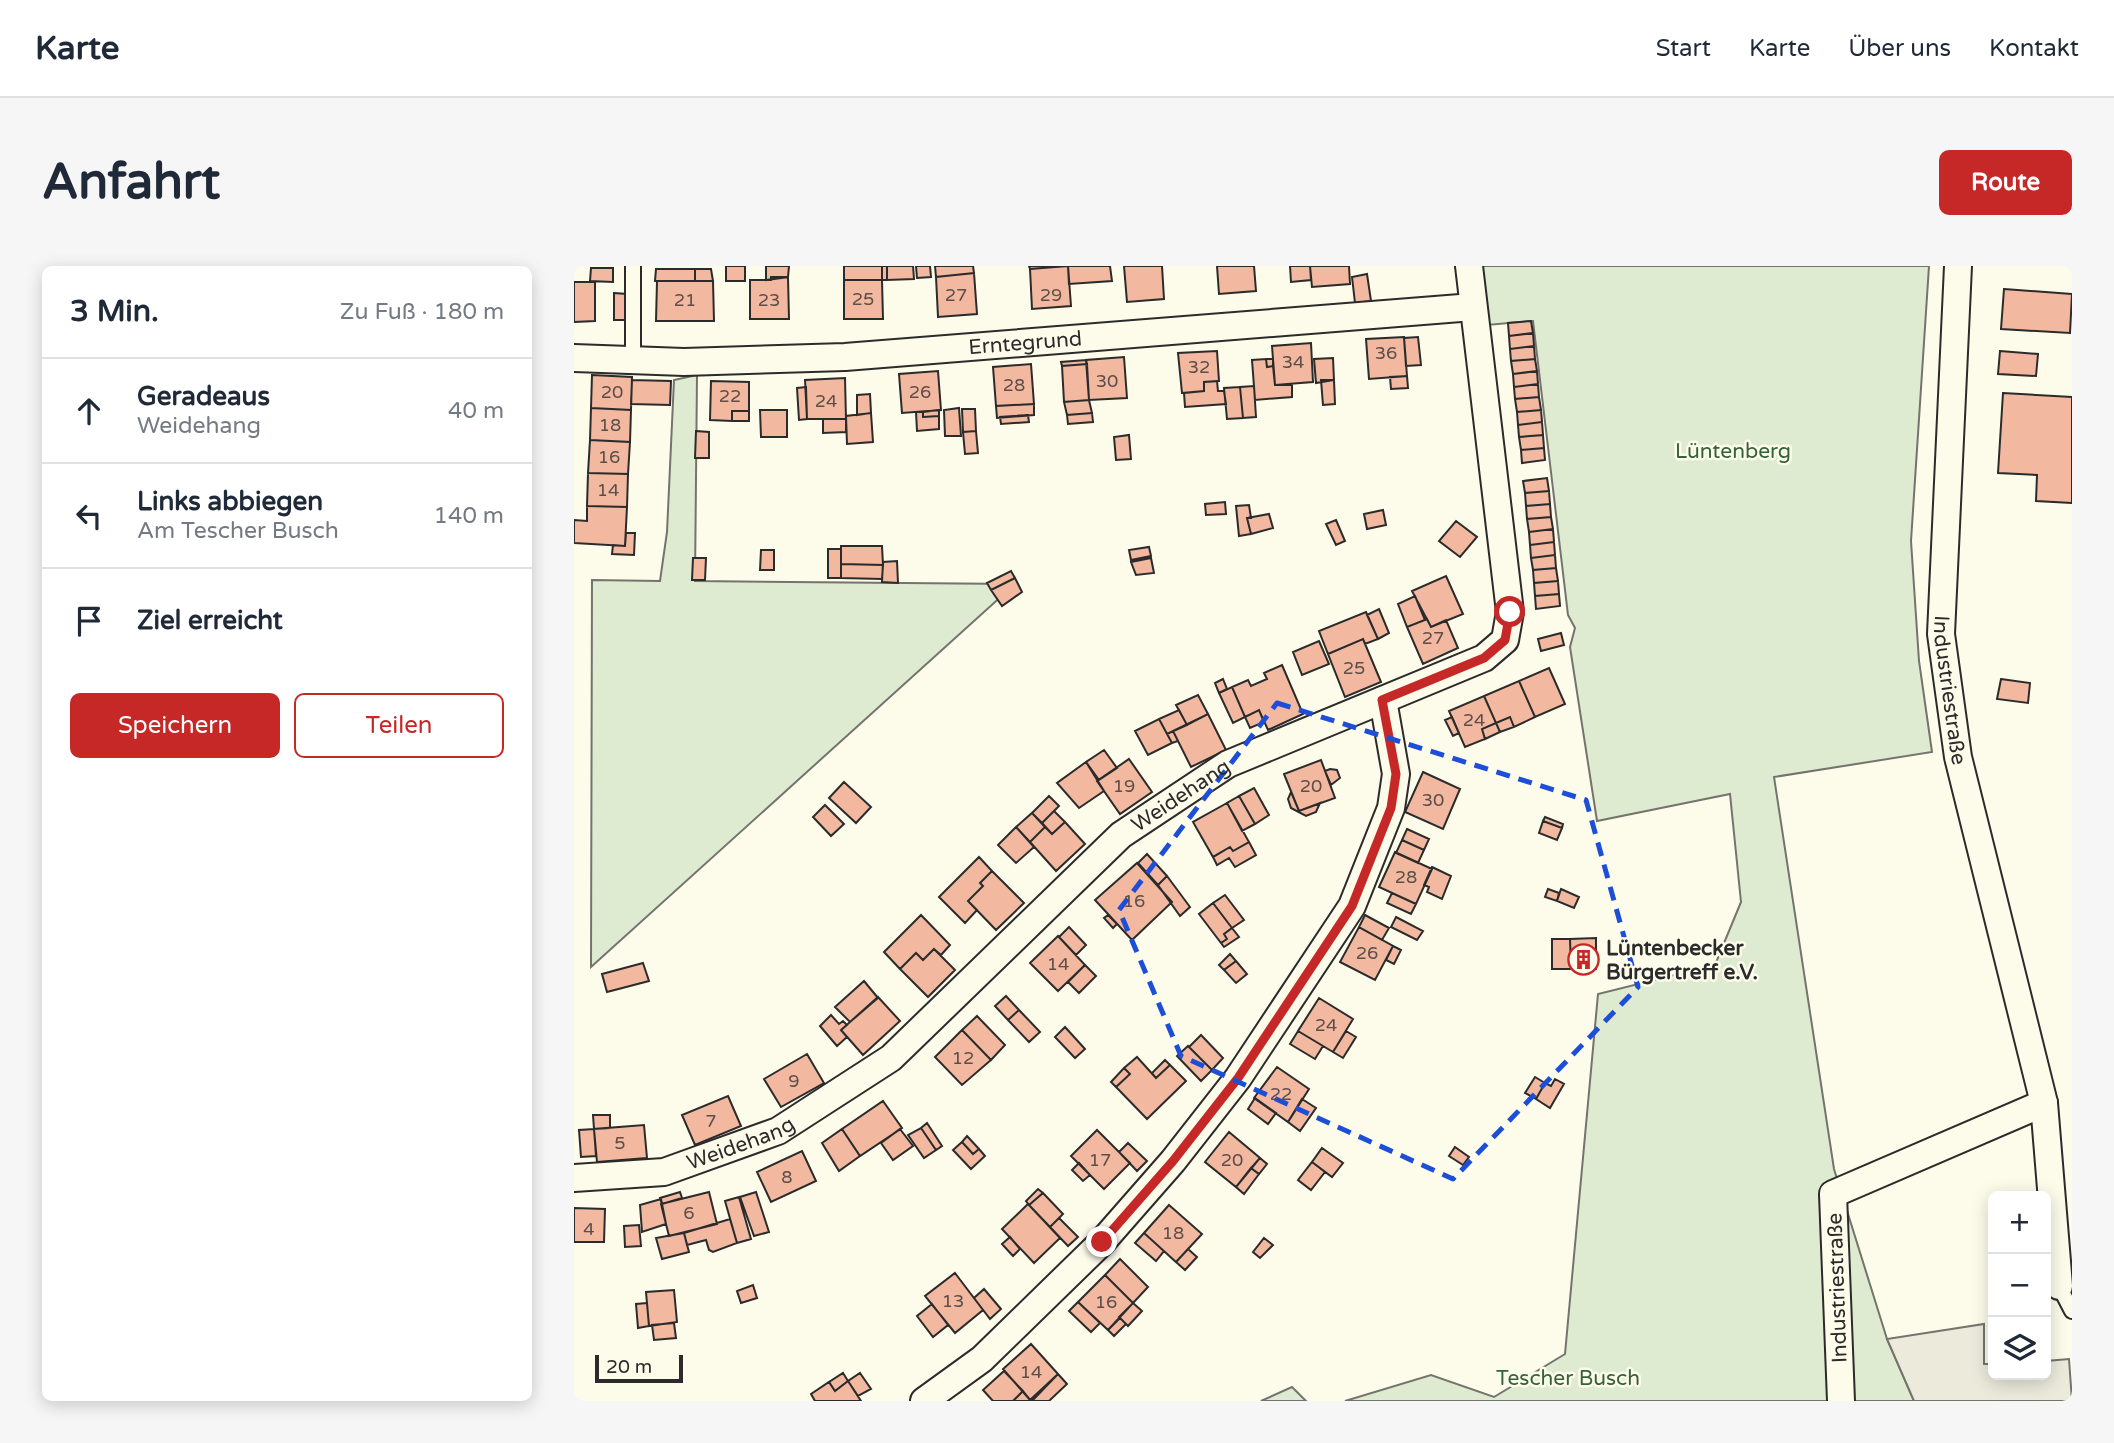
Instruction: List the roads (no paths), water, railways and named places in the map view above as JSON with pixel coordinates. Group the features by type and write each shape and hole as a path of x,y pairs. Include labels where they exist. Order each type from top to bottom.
{"street":[{"name":"Weidehang","path":"574,1178 664,1172 778,1131 891,1058 1121,835 1228,764 1484,658 1505,640 1510,612 1469,266"},
{"name":"Industriestraße","path":"1958,266 1941,634 1958,757 2044,1103 2064,1239 2059,1286"},
{"name":"Erntegrund","path":"574,358 684,362 845,357 1473,307"},
{"path":"924,1401 982,1359 1102,1242 1146,1192 1238,1078 1344,918 1391,808 1396,774 1382,700"},
{"name":"Industriestraße","path":"1842,1401 1833,1194 2044,1103"}],"lane":[{"path":"633,266 633,359"},
{"path":"2059,1286 2072,1311"}],"place":[{"name":"Lüntenbecker Bürgertreff e.V.","path":"1583,960"}],"park label":[{"name":"Lüntenberg","path":"1733,451"},
{"name":"Tescher Busch","path":"1568,1378"}]}
